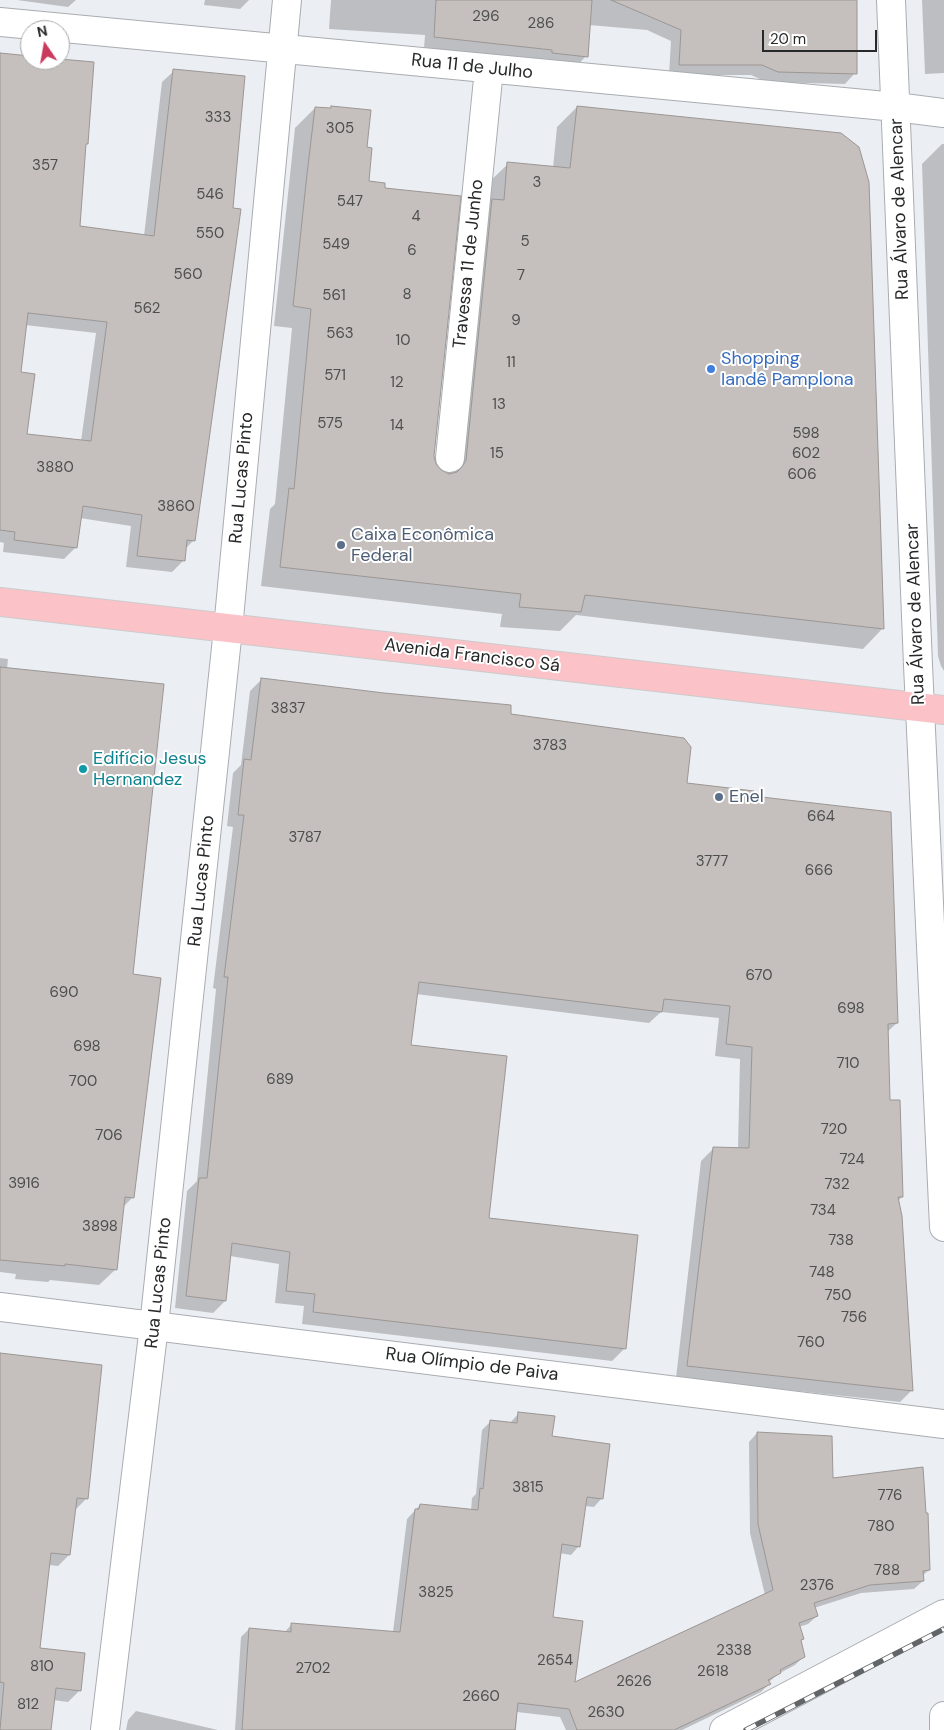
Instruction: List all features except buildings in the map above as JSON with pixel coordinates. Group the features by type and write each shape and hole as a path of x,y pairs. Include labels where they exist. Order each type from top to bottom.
{"main road":[{"name":"Avenida Francisco Sá","path":"0,602 932,709"}],"street":[{"name":"Rua Lucas Pinto","path":"105,1730 154,1326 228,629 287,0"},
{"name":"Rua Álvaro de Alencar","path":"891,0 932,709 944,1227"},
{"name":"Rua 11 de Julho","path":"0,22 896,107 944,114"},
{"name":"Travessa 11 de Junho","path":"450,458 489,69"},
{"name":"Rua Olímpio de Paiva","path":"0,1307 944,1424"},
{"path":"724,1730 944,1614"}],"railway":[{"path":"746,1730 944,1629"}],"place":[{"name":"Shopping Iandê Pamplona","path":"711,369"},
{"name":"Caixa Econômica Federal","path":"341,545"},
{"name":"Edifício Jesus Hernandez","path":"83,769"},
{"name":"Enel","path":"719,797"}]}
